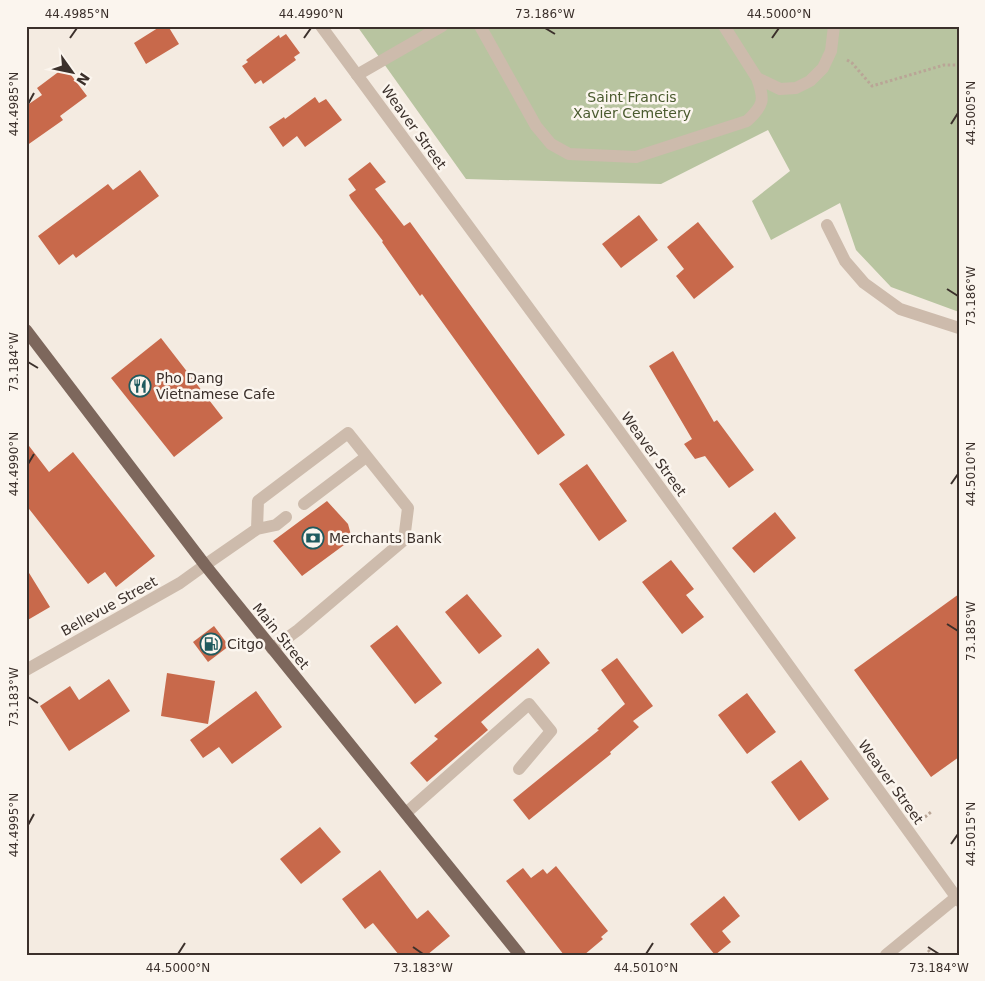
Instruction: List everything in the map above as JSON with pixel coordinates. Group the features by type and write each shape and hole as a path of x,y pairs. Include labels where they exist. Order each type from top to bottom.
{"main road":[{"name":"Main Street","path":"26,330 205,565 406,813 516,954"}],"street":[{"name":"Weaver Street","path":"321,26 662,490 958,898"},
{"path":"357,75 442,26"},
{"path":"480,26 536,126 551,144 569,154 636,157 747,121 760,109 762,92 757,78 724,26"},
{"path":"757,78 780,89 796,88 810,81 823,68 831,51 834,26"},
{"path":"827,225 845,261 864,283 900,309 959,328"},
{"path":"257,529 258,501 348,433 408,508 404,540 298,630 272,648"},
{"path":"304,504 366,457"},
{"name":"Bellevue Street","path":"26,670 180,583 257,529 276,525 286,517"},
{"path":"406,813 529,704 551,731 519,769"},
{"path":"886,955 958,898"}],"path":[{"path":"831,51 852,63 872,86 944,65 959,65"},
{"path":"925,817 931,812"},
{"path":"928,950 933,955"}],"green space":[{"name":"Saint Francis Xavier Cemetery","path":"357,26 959,26 959,312 891,287 856,250 840,203 771,240 752,201 790,171 768,130 661,184 466,179"}],"building":[{"path":"161,26 168,26 179,44 146,64 134,43"},
{"path":"286,34 300,53 294,57 296,60 263,84 261,80 255,84 242,66 248,62 246,60 279,35 280,38"},
{"path":"65,67 87,96 60,116 63,120 26,146 26,106 42,95 37,88"},
{"path":"315,97 319,103 326,99 342,120 305,147 297,136 283,147 269,127 284,117 285,119"},
{"path":"370,162 386,182 375,189 404,226 410,222 565,435 538,455 351,199 349,195 356,190 348,179"},
{"path":"140,170 159,196 76,258 73,254 59,265 38,236 108,184 113,190"},
{"path":"639,215 658,240 621,268 602,244"},
{"path":"698,222 734,267 694,299 676,276 684,269 667,247"},
{"path":"161,338 223,418 174,457 111,378"},
{"path":"673,351 714,422 717,420 754,470 729,488 705,456 695,459 684,444 692,439 649,366"},
{"path":"26,442 49,472 73,452 155,556 116,587 105,572 88,584 26,505"},
{"path":"587,464 627,521 599,541 559,484"},
{"name":"Merchants Bank","path":"327,501 348,524 351,535 344,545 302,576 273,541"},
{"path":"775,512 796,538 754,573 732,548"},
{"path":"671,560 694,589 686,595 704,617 682,634 642,582"},
{"path":"26,568 50,607 26,621"},
{"path":"467,594 502,636 479,654 445,612"},
{"path":"959,594 959,757 931,777 854,670"},
{"path":"397,625 442,683 415,704 370,646"},
{"name":"Citgo","path":"214,626 229,646 208,662 193,642"},
{"path":"538,648 550,663 481,722 488,730 427,782 410,763 438,739 434,736"},
{"path":"617,658 653,706 633,721 639,727 610,752 611,754 529,820 513,800 599,730 597,729 625,704 601,670"},
{"path":"167,673 215,681 208,724 161,716"},
{"path":"109,679 130,711 69,751 40,706 70,686 79,700"},
{"path":"256,691 282,727 232,764 219,747 203,758 190,740"},
{"path":"747,693 776,732 747,754 718,715"},
{"path":"801,760 829,799 799,821 771,782"},
{"path":"320,827 341,852 301,884 280,859"},
{"path":"556,866 608,931 601,937 603,939 584,955 564,955 506,881 523,868 531,878 543,869 547,874"},
{"path":"380,870 417,919 428,910 450,936 427,955 399,955 373,923 365,929 342,899"},
{"path":"724,896 740,916 722,931 731,942 715,955 690,924"}],"place":[{"name":"Pho Dang Vietnamese Cafe","path":"140,386"},
{"name":"Merchants Bank","path":"313,538"},
{"name":"Citgo","path":"211,644"}]}
